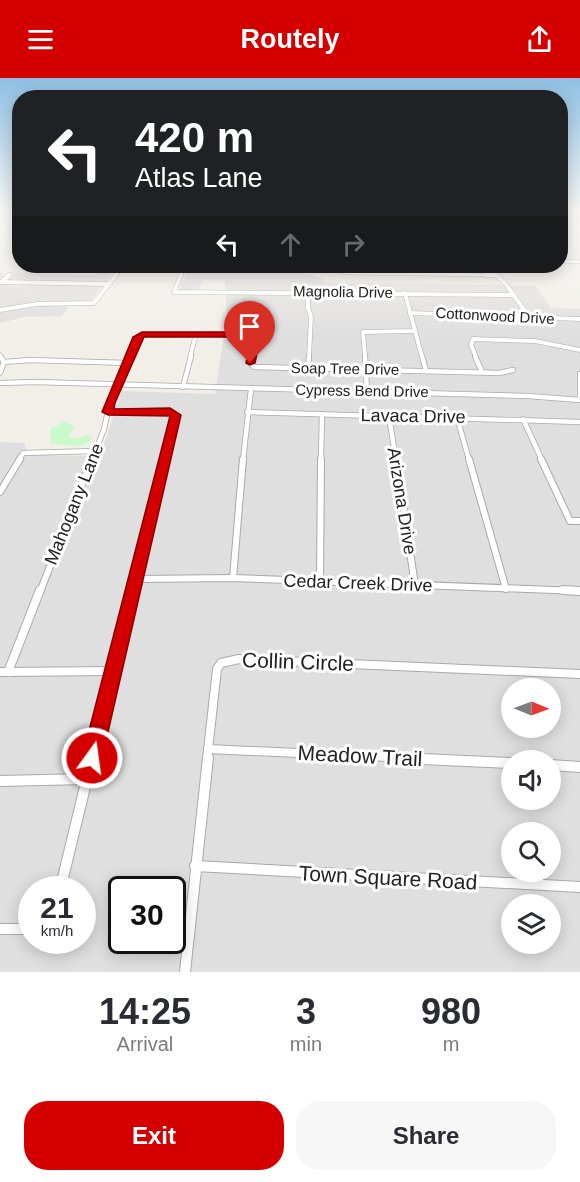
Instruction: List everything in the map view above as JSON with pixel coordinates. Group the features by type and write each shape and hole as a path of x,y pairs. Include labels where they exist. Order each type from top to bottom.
{"street":[{"path":"0,310 37,304 92,304 118,273"},
{"name":"Magnolia Drive","path":"182,273 173,291 512,295"},
{"path":"345,273 495,275 530,318"},
{"path":"1,282 10,274"},
{"path":"1,282 109,284"},
{"path":"308,292 308,308 311,317 308,368"},
{"path":"405,293 426,371"},
{"name":"Cottonwood Drive","path":"410,313 580,319"},
{"path":"367,391 363,332 414,331"},
{"path":"183,387 196,334"},
{"name":"Soap Tree Drive","path":"140,335 254,335 250,363 252,366 504,373 513,370"},
{"name":"Mahogany Lane","path":"4,672 140,335"},
{"path":"482,372 470,341 535,341 580,350"},
{"path":"0,355 4,362 0,373"},
{"path":"4,362 30,360 128,363"},
{"path":"580,374 580,400"},
{"name":"Cypress Bend Drive","path":"0,383 367,391 528,396 580,400"},
{"path":"233,578 247,412 251,389"},
{"path":"63,876 176,415 174,413 108,412"},
{"name":"Lavaca Drive","path":"247,412 580,422"},
{"path":"320,582 322,414"},
{"name":"Arizona Drive","path":"389,416 415,585"},
{"path":"457,417 506,589"},
{"path":"523,419 570,521 580,521"},
{"path":"0,492 23,453 95,451"},
{"name":"Cedar Creek Drive","path":"136,579 233,578 580,591"},
{"name":"Collin Circle","path":"185,972 217,669 221,663 231,659 580,674"},
{"path":"4,672 114,671"},
{"name":"Meadow Trail","path":"208,749 501,763"},
{"path":"561,766 580,767"},
{"path":"0,781 86,780"},
{"name":"Town Square Road","path":"195,866 580,887"},
{"path":"0,929 18,929"}],"shaded area":[{"path":"0,273 93,275 94,273 112,273 90,302 72,302 62,316 25,317 0,323"},
{"path":"187,273 303,273 322,278 322,282 535,286 551,308 580,309 580,972 0,972 0,442 24,443 30,455 100,456 122,391 215,394 227,315 225,280 202,280 198,291 179,291"}],"green space":[{"path":"64,422 75,426 69,436 74,439 89,435 92,437 91,441 80,446 51,444 50,429"}],"route":[{"path":"92,758 176,415 170,411 108,412 110,403 138,337 142,334 251,334 255,339 250,363"}]}
